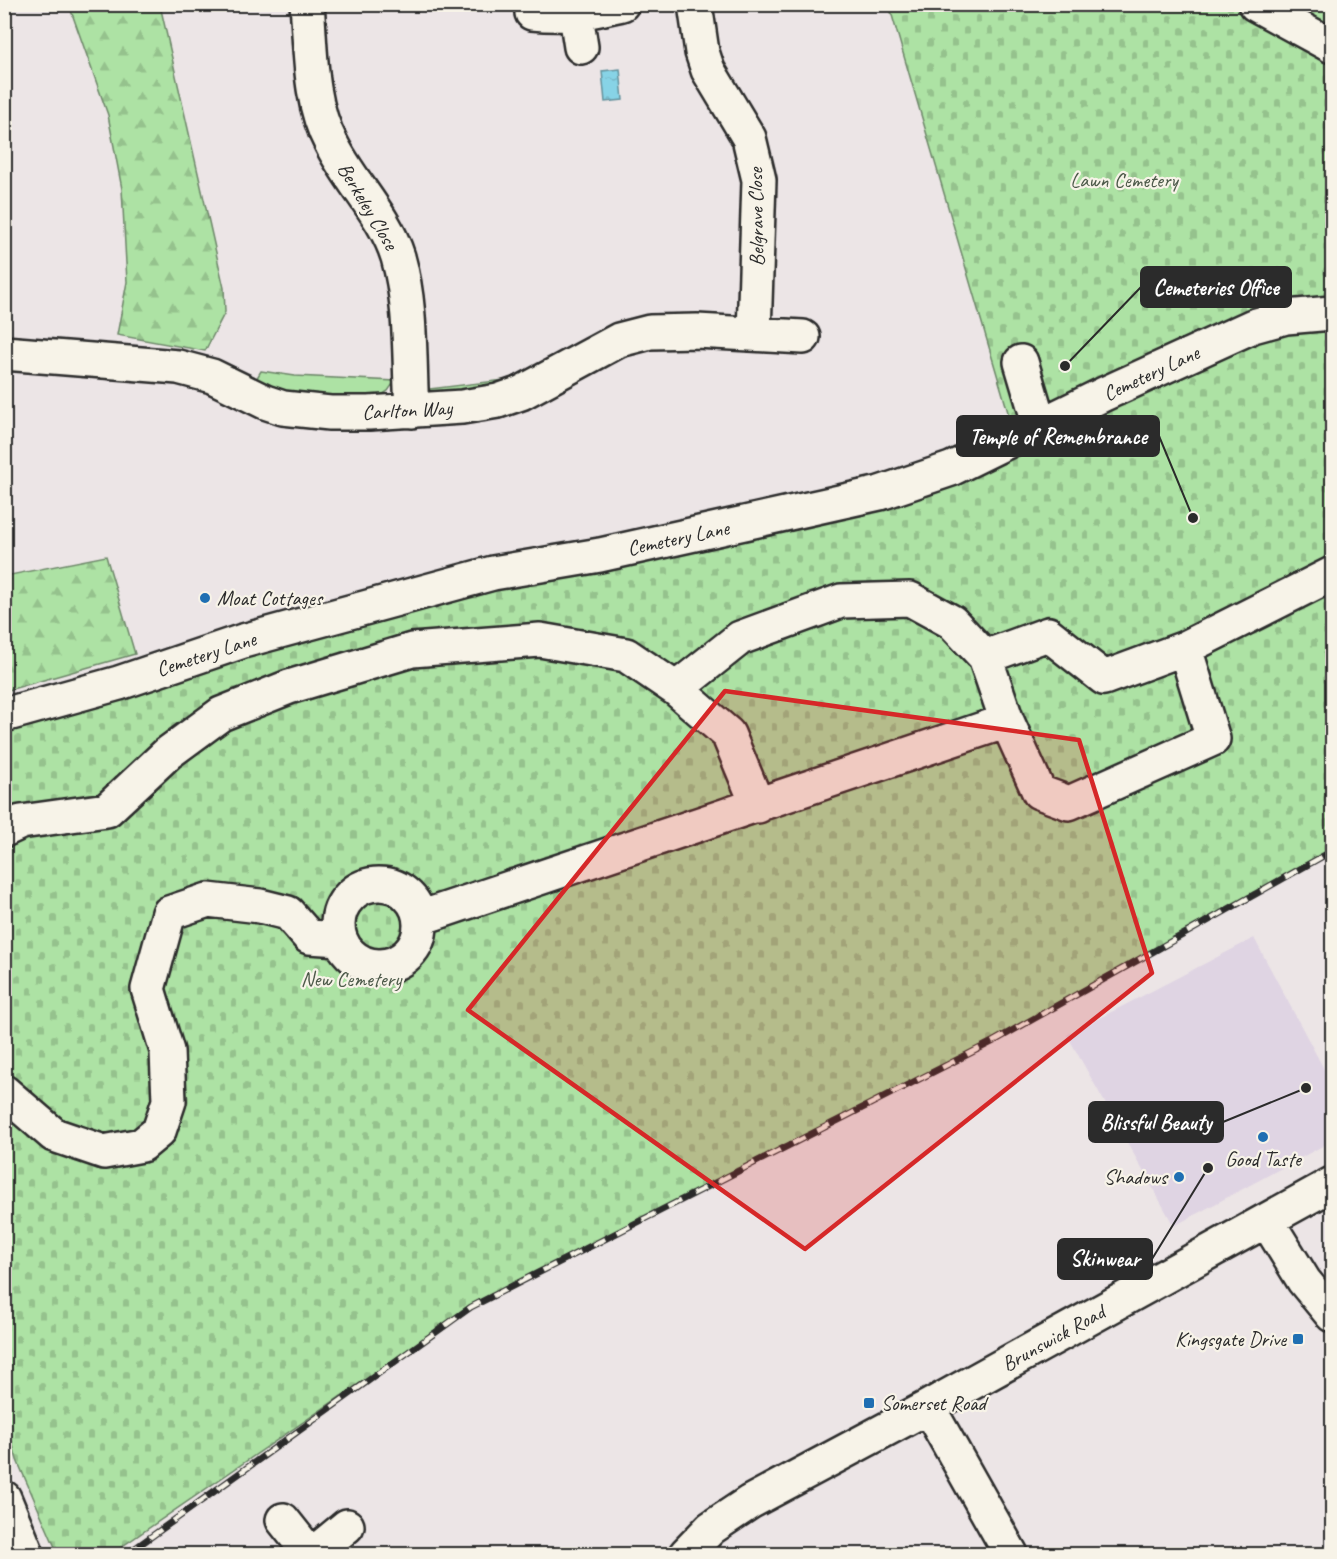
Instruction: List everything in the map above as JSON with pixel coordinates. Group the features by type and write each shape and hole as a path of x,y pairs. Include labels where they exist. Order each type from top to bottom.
{"street":[{"name":"Berkeley Close","path":"307,4 316,104 323,127 345,167 380,220 397,255 406,305 412,411"},
{"path":"532,13 576,15 622,4"},
{"name":"Belgrave Close","path":"695,4 702,52 708,70 750,138 759,180 754,334"},
{"path":"1254,4 1332,46"},
{"path":"576,15 581,47"},
{"name":"Cemetery Lane","path":"4,715 119,683 243,641 493,573 600,555 880,493 951,469 1104,394 1253,326 1286,317 1332,313"},
{"name":"Carlton Way","path":"4,353 178,366 212,376 265,402 283,408 330,413 412,411 462,407 498,401 521,393 612,343 637,335 688,331 803,337"},
{"path":"1021,362 1040,426"},
{"path":"985,657 1048,634 1104,678 1185,648 1332,574"},
{"path":"676,689 740,638 841,600 910,599 952,622 985,657 1007,721 1039,792 1069,803 1213,739 1185,648"},
{"path":"4,830 21,822 107,810 168,753 221,714 290,687 412,650 540,640 626,655 676,689 728,734 758,806"},
{"path":"420,918 1007,721"},
{"path":"373,884 387,884 400,889 411,899 420,918 420,933 414,946 397,962 383,966 369,965 356,959 345,949 340,939 337,925 343,904 359,888 373,884"},
{"path":"4,1092 54,1135 104,1152 142,1145 159,1131 169,1101 166,1051 148,989 169,913 208,900 260,906 288,913 309,937 340,939"},
{"name":"Brunswick Road","path":"686,1554 711,1528 750,1502 928,1407 1332,1184"},
{"path":"1267,1221 1304,1281 1332,1315"},
{"path":"928,1407 1011,1554"},
{"path":"4,1498 27,1554"},
{"path":"283,1520 312,1554 347,1526"}],"highlighted area":[{"path":"725,691 1079,740 1152,973 805,1249 468,1010"}],"shaded area":[{"path":"1254,938 1332,1084 1332,1141 1174,1226 1067,1035"}],"green space":[{"path":"69,5 160,5 224,288 225,312 205,351 117,335 127,282 122,189 108,115"},
{"name":"Lawn Cemetery","path":"889,5 1332,5 1332,301 1109,377 1010,419"},
{"name":"New Cemetery","path":"1332,330 1332,851 994,1041 471,1307 111,1554 58,1554 17,1460 5,1417 4,733 386,611 635,560 1171,380 1276,335"},
{"path":"261,371 295,376 395,381 388,391 380,396 332,398 283,392 255,381"},
{"path":"504,380 505,385 434,394 429,389"},
{"path":"106,556 135,654 5,691 5,576"}],"water":[{"path":"620,69 623,100 605,102 602,71"}],"railway":[{"path":"127,1554 471,1307 994,1041 1332,851"}],"place":[{"name":"Cemeteries Office","path":"1065,366"},
{"name":"Temple of Remembrance","path":"1193,518"},
{"name":"Moat Cottages","path":"205,598"},
{"name":"Blissful Beauty","path":"1306,1088"},
{"name":"Good Taste","path":"1263,1137"},
{"name":"Skinwear","path":"1208,1168"},
{"name":"Shadows","path":"1179,1177"},
{"name":"Kingsgate Drive","path":"1298,1339"},
{"name":"Somerset Road","path":"869,1403"}]}
